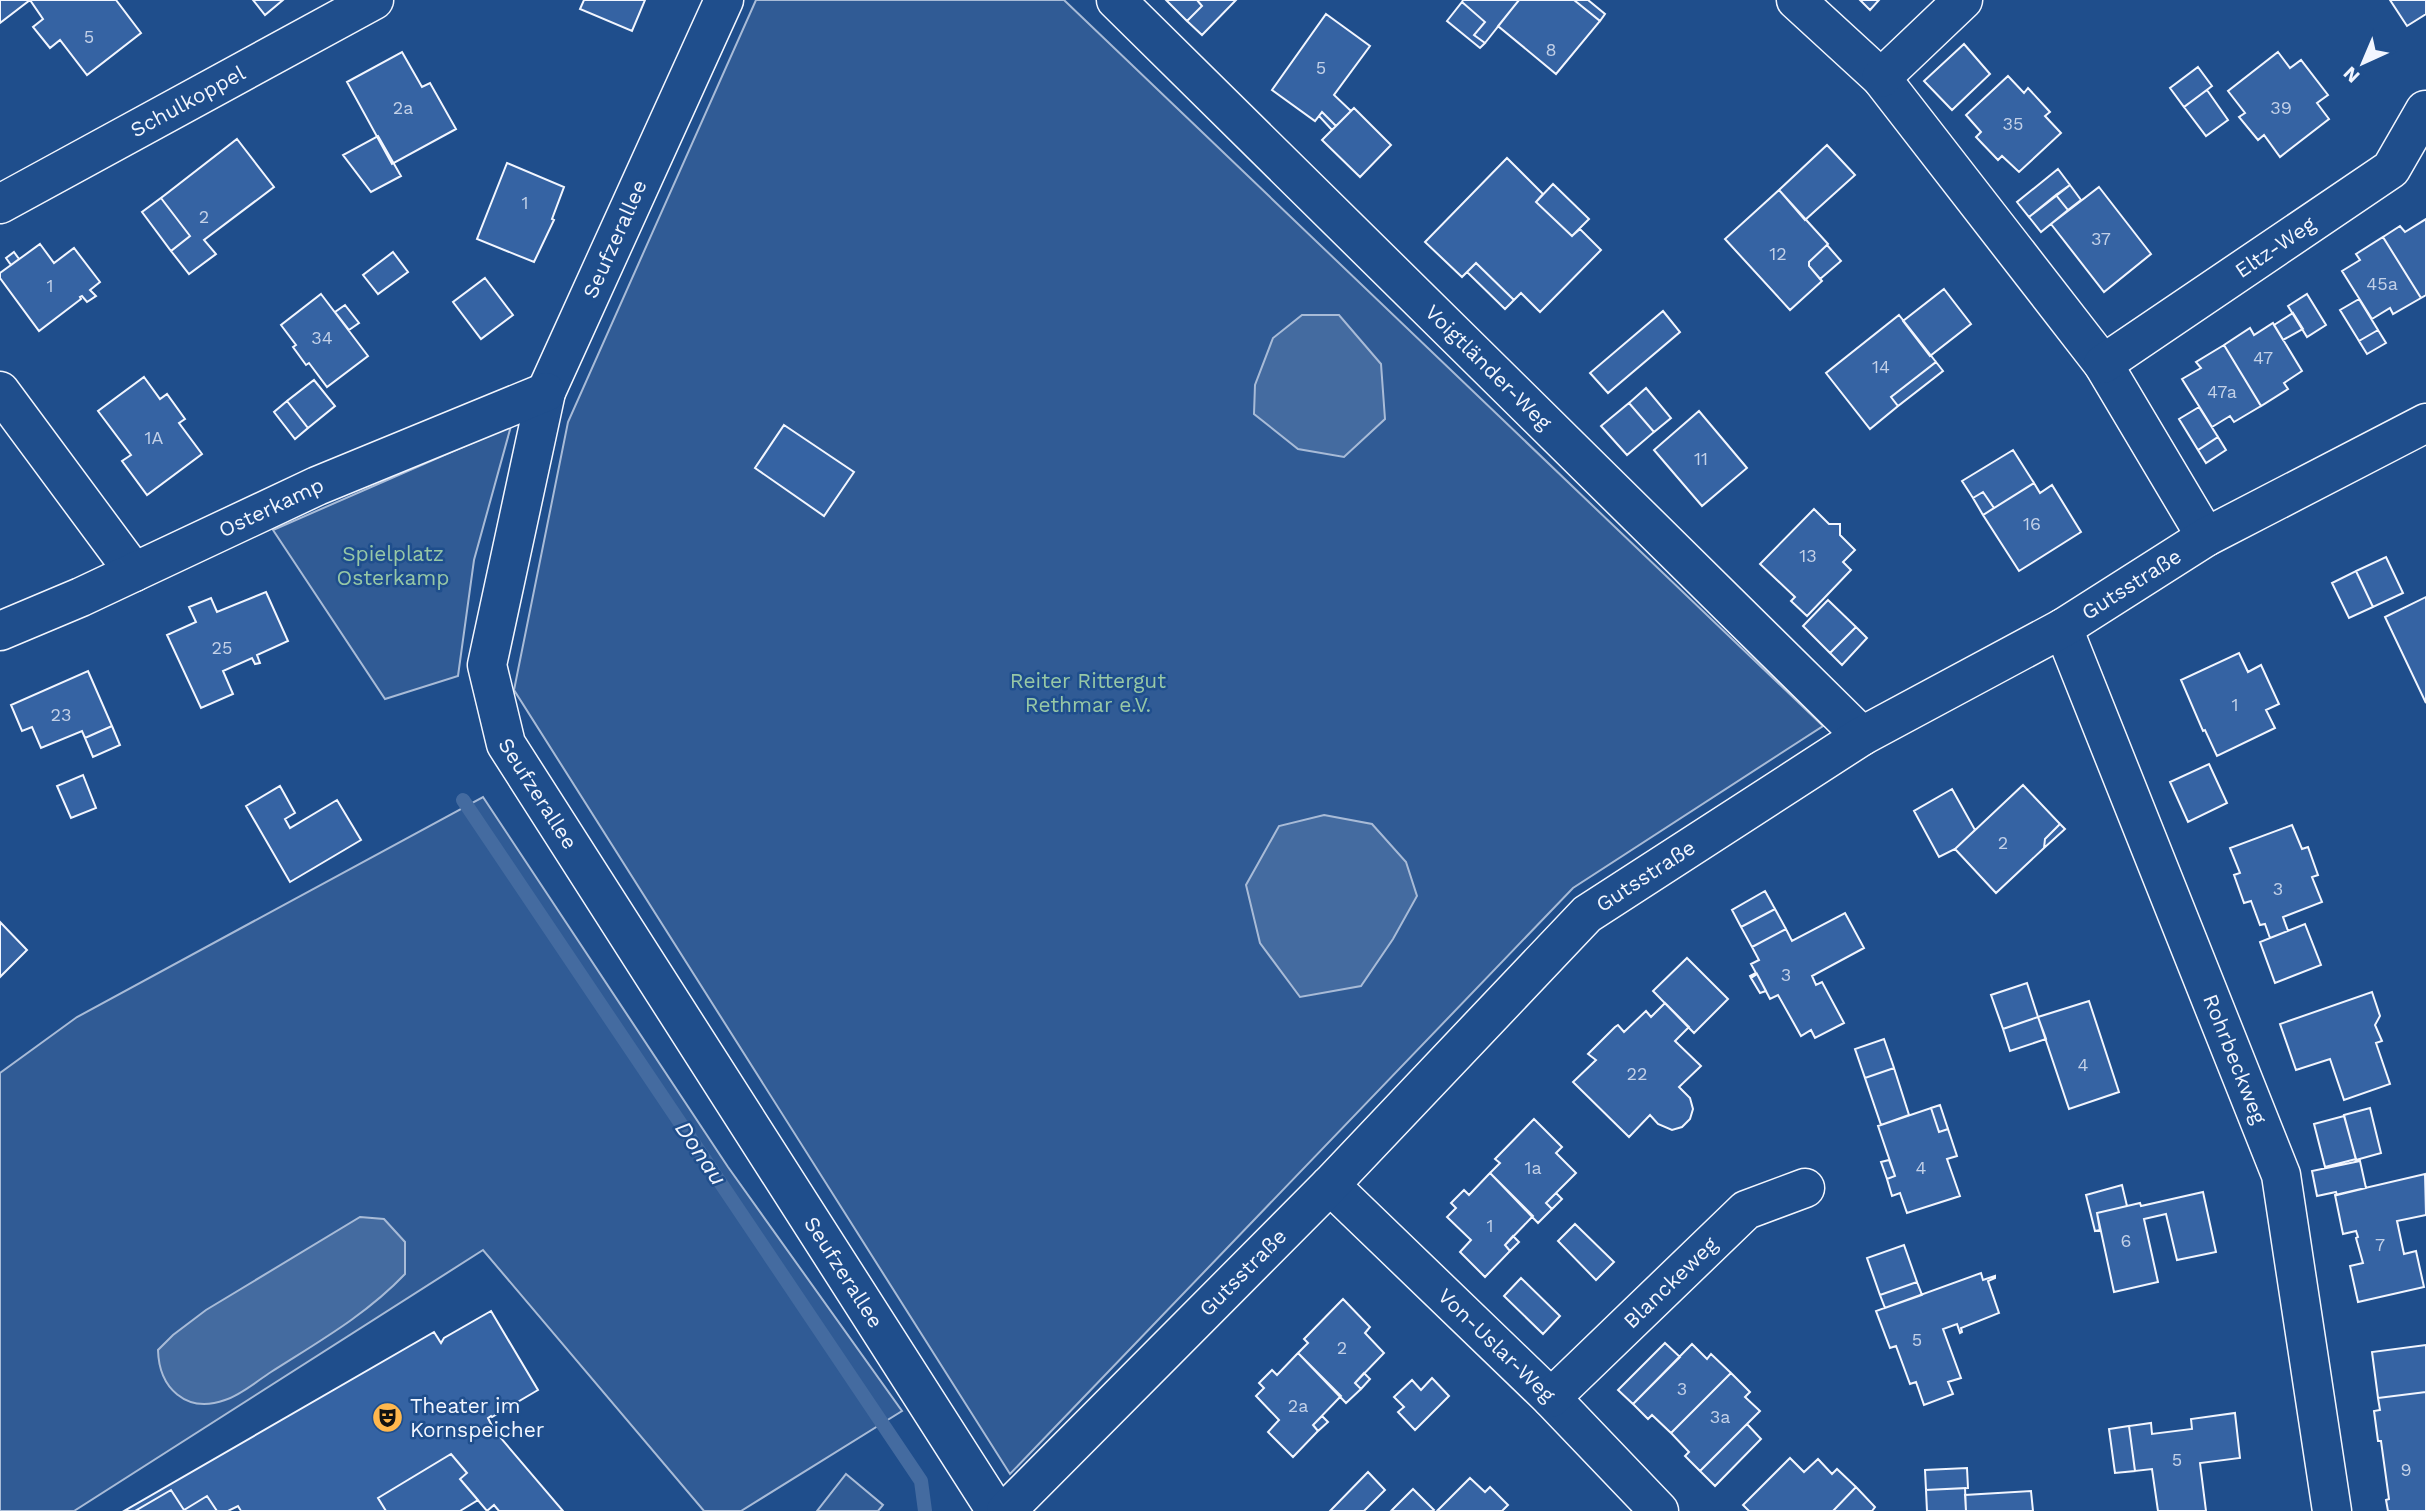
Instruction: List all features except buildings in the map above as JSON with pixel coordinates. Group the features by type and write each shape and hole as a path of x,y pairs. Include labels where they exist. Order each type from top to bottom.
{"street":[{"name":"Schulkoppel","path":"0,204 374,0"},
{"name":"Seufzerallee","path":"724,0 546,392 487,665 506,744 996,1511"},
{"name":"Voigtländer-Weg","path":"1116,0 1862,736"},
{"path":"1796,0 1881,78 2103,364 2206,537"},
{"path":"1881,78 1963,0"},
{"name":"Eltz-Weg","path":"2103,364 2391,169 2425,110"},
{"path":"0,391 134,572"},
{"name":"Osterkamp","path":"0,631 317,486 546,392"},
{"name":"Gutsstraße","path":"1006,1511 1331,1185 1587,914 1862,736 2063,628 2206,537 2426,423"},
{"name":"Rohrbeckweg","path":"2063,628 2281,1175 2332,1511"},
{"name":"Von-Uslar-Weg","path":"1331,1185 1551,1398 1659,1511"},
{"name":"Blanckeweg","path":"1551,1398 1746,1210 1805,1188"}],"shaded area":[{"name":"Reiter Rittergut Rethmar e.V.","path":"756,0 1064,0 1823,726 1573,888 1010,1474 514,690 568,422"},
{"path":"1302,315 1339,315 1381,364 1385,419 1344,457 1298,449 1254,414 1255,385 1273,338"},
{"name":"Spielplatz Osterkamp","path":"511,426 474,560 458,676 385,699 273,530"},
{"path":"483,797 728,1167 902,1411 741,1511 704,1511 483,1250 74,1511 0,1511 0,1073 77,1017"},
{"path":"1324,815 1372,824 1406,862 1417,896 1393,939 1361,986 1300,997 1260,943 1246,885 1279,826"},
{"path":"360,1217 384,1219 405,1242 405,1274 390,1289 341,1327 231,1398 198,1403 187,1400 169,1386 163,1376 158,1350 173,1335 206,1310"},
{"path":"846,1474 883,1505 878,1511 817,1511"}],"waterway":[{"name":"Donau","path":"463,800 921,1481 925,1511"}],"place":[{"name":"Theater im Kornspeicher","path":"387,1418"}]}
